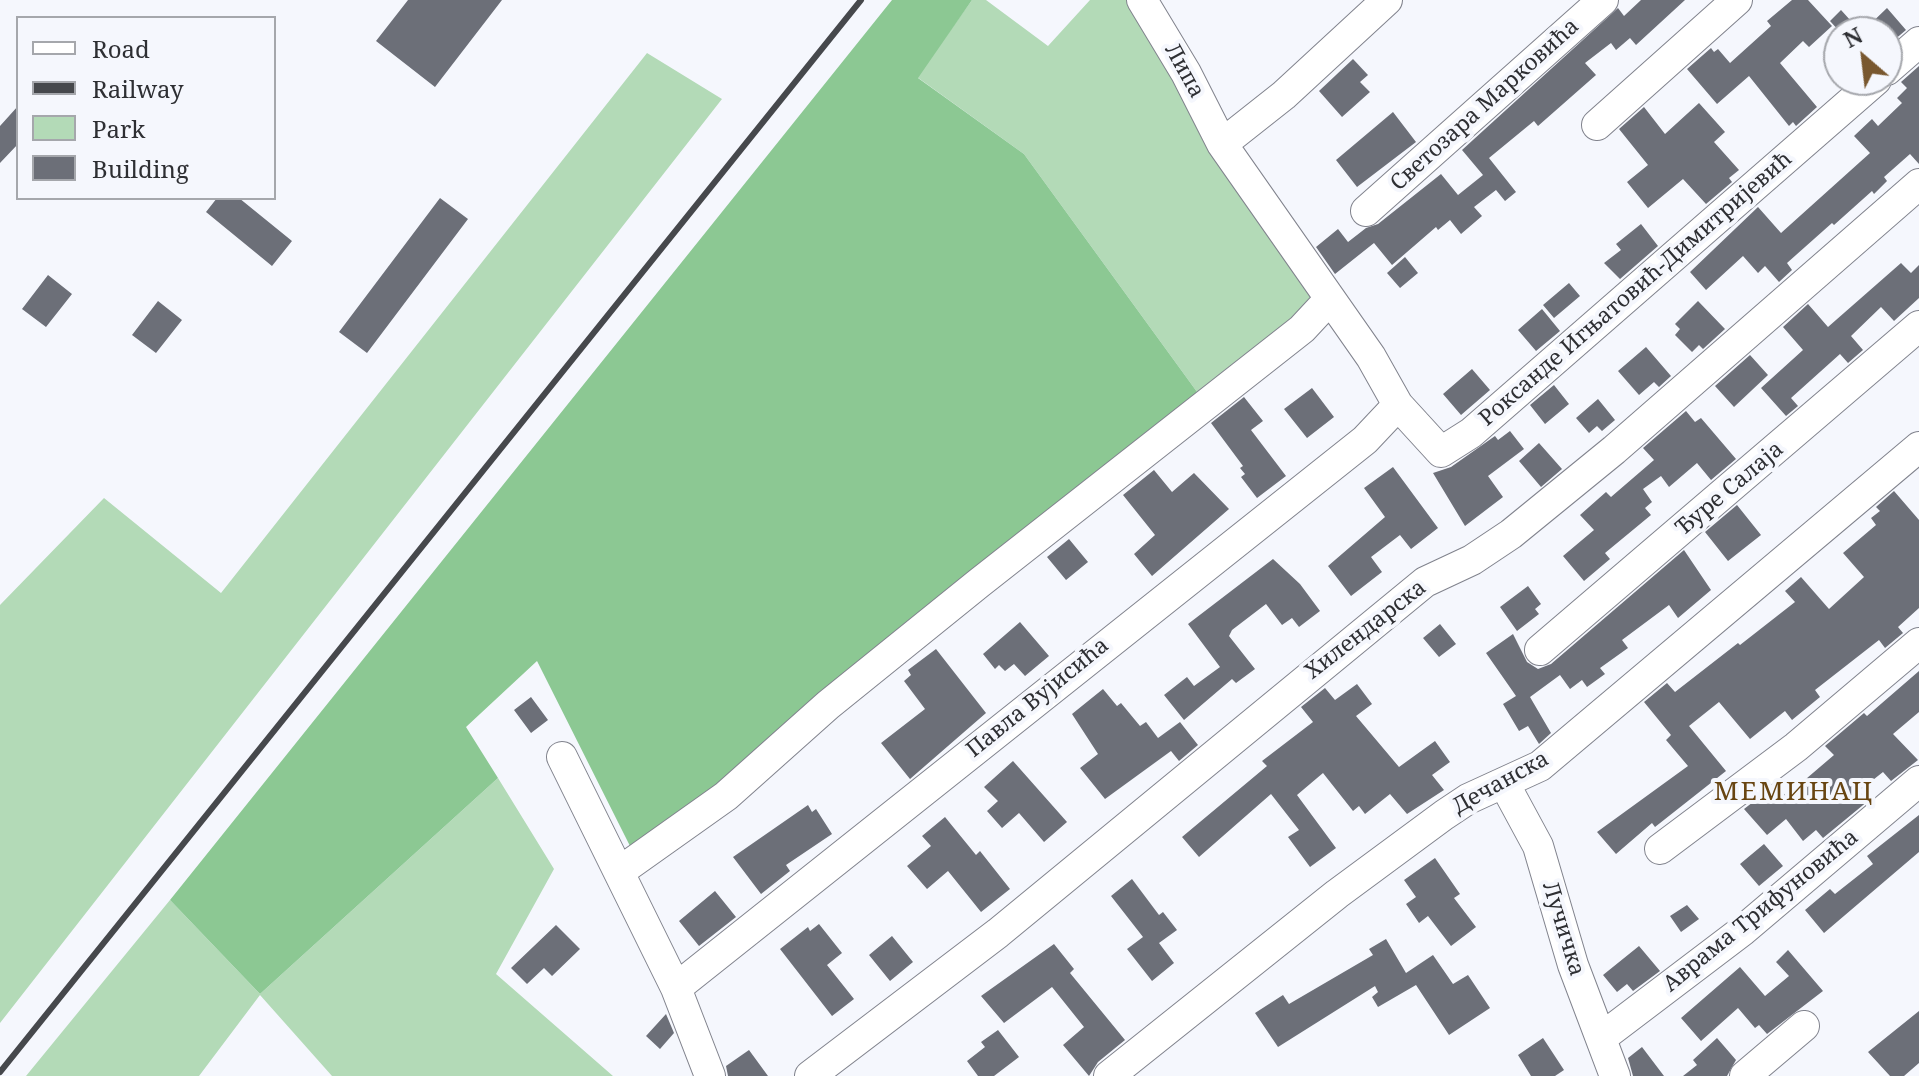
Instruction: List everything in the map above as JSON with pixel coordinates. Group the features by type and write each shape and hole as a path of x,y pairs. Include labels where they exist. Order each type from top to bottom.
{"street":[{"name":"Липа","path":"1142,0 1186,73 1222,144 1376,364 1398,405"},
{"path":"1222,144 1284,95 1387,0"},
{"name":"Светозара Марковића","path":"1366,211 1603,0"},
{"path":"1597,125 1737,0"},
{"path":"1903,56 1919,42"},
{"name":"Роксанде Игњатовић-Димитријевић","path":"1398,405 1441,452 1452,448 1858,96"},
{"name":"Хилендарска","path":"810,1076 998,933 1425,582 1472,560 1511,534 1625,440 1919,184"},
{"path":"619,872 726,796 828,705 1302,329 1329,300"},
{"name":"Ђуре Салаја","path":"1540,650 1919,326"},
{"name":"Павла Вујисића","path":"676,988 1365,440 1398,405"},
{"name":"Дечанска","path":"1109,1076 1384,858 1468,799 1505,785 1540,766 1919,447"},
{"path":"1660,849 1796,747 1919,643"},
{"path":"562,757 676,988 710,1076"},
{"name":"Аврама Трифуновића","path":"1601,1038 1742,931 1919,781"},
{"name":"Лучичка","path":"1505,785 1538,846 1573,965 1615,1076"},
{"path":"1745,1076 1804,1026"}],"green space":[{"path":"892,0 972,0 918,78 1024,154 1200,396 722,786 631,848 537,661 466,727 498,778 260,994 170,900"},
{"path":"972,0 986,0 1048,46 1090,0 1126,0 1311,298 1299,319 1200,396 1024,154 917,77"},
{"path":"647,53 722,99 0,1023 0,605 104,498 221,593"},
{"path":"498,778 554,869 496,974 613,1076 332,1076 260,995 199,1076 26,1076 170,900 260,994"}],"building":[{"path":"408,0 502,0 435,87 376,41"},
{"path":"1641,0 1685,0 1636,45 1630,38 1616,50 1611,43 1585,63 1596,75 1538,126 1534,121 1489,158 1516,192 1505,201 1496,190 1474,207 1482,216 1461,234 1450,220 1438,230 1436,227 1392,265 1374,243 1335,274 1316,247 1338,229 1348,242 1366,228 1378,224 1441,174 1458,195 1483,175 1462,150 1618,8 1624,16"},
{"path":"1792,0 1808,0 1823,16 1823,34 1809,47 1803,41 1780,63 1817,107 1796,126 1793,122 1789,126 1749,76 1717,104 1687,69 1711,48 1714,52 1718,49 1730,63 1771,26 1767,21"},
{"path":"1887,8 1894,16 1879,16"},
{"path":"1353,59 1368,75 1360,82 1370,92 1342,117 1319,91"},
{"path":"1919,66 1919,164 1910,154 1884,177 1887,181 1874,194 1872,191 1787,263 1792,270 1779,282 1765,266 1758,273 1743,256 1706,290 1690,272 1758,207 1781,233 1870,153 1854,136 1872,119 1878,126 1902,103 1897,98 1903,96 1907,88 1903,80"},
{"path":"1699,103 1725,132 1714,142 1739,170 1729,178 1732,182 1706,204 1683,179 1648,208 1627,182 1648,165 1619,129 1644,107 1665,134"},
{"path":"16,108 16,146 0,163 0,126"},
{"path":"1393,112 1416,142 1357,187 1336,160"},
{"path":"440,198 468,219 367,353 339,332"},
{"path":"215,200 241,200 292,241 272,266 206,212"},
{"path":"1641,224 1658,246 1620,279 1604,263 1621,250 1616,244"},
{"path":"1405,257 1418,273 1400,288 1387,273"},
{"path":"1901,263 1911,273 1919,265 1919,298 1894,321 1881,307 1851,336 1863,350 1848,363 1840,354 1791,398 1798,406 1786,416 1761,388 1803,350 1783,327 1808,304 1828,327"},
{"path":"48,275 72,294 46,327 22,309"},
{"path":"1569,283 1580,296 1554,318 1543,305"},
{"path":"158,301 182,320 156,353 132,335"},
{"path":"1698,301 1725,329 1703,349 1699,345 1692,352 1675,335 1680,329 1675,324"},
{"path":"1542,309 1560,331 1536,351 1518,330"},
{"path":"1646,347 1671,376 1659,387 1654,382 1639,395 1618,371"},
{"path":"1750,355 1768,375 1734,407 1715,386"},
{"path":"1472,369 1490,390 1461,415 1443,394"},
{"path":"1554,385 1569,404 1545,424 1530,405"},
{"path":"1312,388 1334,417 1307,438 1284,409"},
{"path":"1244,397 1263,421 1251,430 1286,476 1257,498 1241,477 1245,474 1240,468 1243,466 1211,423"},
{"path":"1598,399 1615,420 1602,431 1597,426 1589,433 1576,418"},
{"path":"1686,411 1695,422 1701,418 1736,459 1711,480 1697,463 1669,487 1661,476 1643,489 1652,502 1645,508 1651,515 1605,553 1610,559 1584,581 1563,556 1594,530 1580,515 1606,492 1611,497 1654,460 1643,448"},
{"path":"1510,431 1524,449 1488,476 1503,497 1465,526 1433,473 1451,467 1495,436 1498,440"},
{"path":"1539,443 1562,469 1541,487 1519,461"},
{"path":"1393,467 1438,528 1411,549 1400,535 1371,557 1382,572 1351,596 1328,566 1385,517 1364,488"},
{"path":"1154,470 1172,492 1194,473 1229,509 1152,576 1134,554 1155,535 1123,495"},
{"path":"1894,491 1919,520 1919,608 1898,627 1903,633 1885,648 1879,640 1815,690 1820,697 1792,720 1785,711 1750,739 1719,702 1689,726 1726,771 1655,827 1652,823 1616,854 1597,832 1688,766 1666,740 1671,735 1644,702 1667,683 1675,692 1795,602 1785,591 1801,577 1829,609 1864,577 1843,553 1876,525 1871,518 1880,511 1876,507"},
{"path":"1737,505 1761,535 1728,561 1705,532"},
{"path":"1069,539 1088,562 1066,580 1047,557"},
{"path":"1684,550 1711,590 1678,618 1669,605 1622,640 1628,648 1600,668 1605,674 1587,687 1582,680 1570,689 1560,675 1530,697 1551,733 1539,744 1528,726 1519,731 1503,704 1516,696 1486,653 1513,634 1527,662 1538,669 1551,664"},
{"path":"1273,559 1300,584 1320,611 1299,627 1292,618 1282,625 1266,604 1232,630 1229,636 1255,669 1236,683 1232,679 1184,720 1164,695 1187,677 1194,686 1220,667 1188,624"},
{"path":"1528,586 1541,604 1535,609 1539,614 1517,631 1500,607"},
{"path":"1020,622 1049,656 1025,676 1014,664 1005,671 999,665 995,669 983,654"},
{"path":"1440,624 1456,644 1439,657 1423,638"},
{"path":"936,649 986,713 910,779 881,743 925,709 904,681 911,675 908,670"},
{"path":"1919,671 1919,712 1893,734 1918,760 1891,781 1883,772 1859,791 1868,801 1823,838 1816,830 1803,841 1786,819 1767,835 1744,809 1766,792 1771,797 1780,789 1786,796 1834,755 1825,746 1864,713 1867,716"},
{"path":"1357,684 1372,704 1356,716 1399,767 1435,741 1450,762 1432,775 1444,790 1407,814 1390,794 1365,814 1359,806 1353,811 1323,773 1297,795 1336,848 1310,867 1288,837 1299,830 1271,794 1199,857 1182,837 1267,766 1262,761 1313,722 1301,707 1325,688 1335,700"},
{"path":"1103,689 1117,706 1121,703 1140,726 1146,722 1158,738 1180,722 1198,745 1179,761 1171,751 1105,799 1080,768 1098,754 1072,714"},
{"path":"531,697 548,720 531,733 514,710"},
{"path":"1013,761 1067,822 1044,842 1019,813 1002,828 987,811 998,801 984,787"},
{"path":"808,805 812,812 816,809 832,834 786,865 790,871 761,894 733,857"},
{"path":"1919,815 1919,852 1824,933 1805,910 1830,889 1835,894 1873,864 1867,856"},
{"path":"945,817 976,855 980,851 1010,889 981,912 948,871 927,889 907,866 931,846 922,836"},
{"path":"1764,844 1783,866 1759,886 1740,864"},
{"path":"1435,858 1460,894 1454,898 1476,927 1451,946 1428,916 1419,923 1406,904 1416,897 1404,880"},
{"path":"1132,879 1159,915 1163,912 1177,930 1159,943 1174,963 1152,981 1127,949 1143,937 1111,896"},
{"path":"715,891 736,917 699,946 679,921"},
{"path":"1687,905 1699,919 1681,932 1670,916"},
{"path":"819,924 842,953 827,965 854,999 832,1016 780,949 808,927 810,931"},
{"path":"556,925 580,949 552,976 544,968 527,984 511,968"},
{"path":"892,936 913,962 890,981 869,955"},
{"path":"1386,939 1406,973 1433,955 1453,984 1468,975 1490,1008 1449,1035 1416,985 1378,1007 1372,997 1378,992 1375,986 1278,1047 1255,1013 1283,995 1289,1004 1373,955 1369,949"},
{"path":"1054,944 1074,969 1070,973 1125,1040 1098,1062 1089,1076 1063,1045 1084,1027 1052,987 1004,1023 981,996"},
{"path":"1639,946 1660,971 1633,991 1627,984 1617,992 1603,975"},
{"path":"1788,950 1823,991 1767,1034 1759,1025 1755,1028 1738,1008 1701,1041 1681,1018 1740,967 1765,996 1789,976 1776,962"},
{"path":"1919,1011 1919,1063 1904,1076 1890,1076 1868,1052"},
{"path":"666,1014 674,1033 660,1049 646,1036"},
{"path":"998,1030 1019,1057 994,1076 978,1076 967,1061 985,1047 981,1042"},
{"path":"1543,1038 1564,1070 1555,1076 1531,1076 1518,1055"},
{"path":"1717,1038 1736,1060 1727,1076 1683,1076 1697,1065 1693,1060"},
{"path":"1642,1047 1664,1076 1633,1076 1628,1058"},
{"path":"749,1050 768,1076 728,1076 726,1066"}],"railway":[{"path":"0,1072 861,0"}],"district":[{"name":"МЕМИНАЦ","path":"1794,793"}]}
